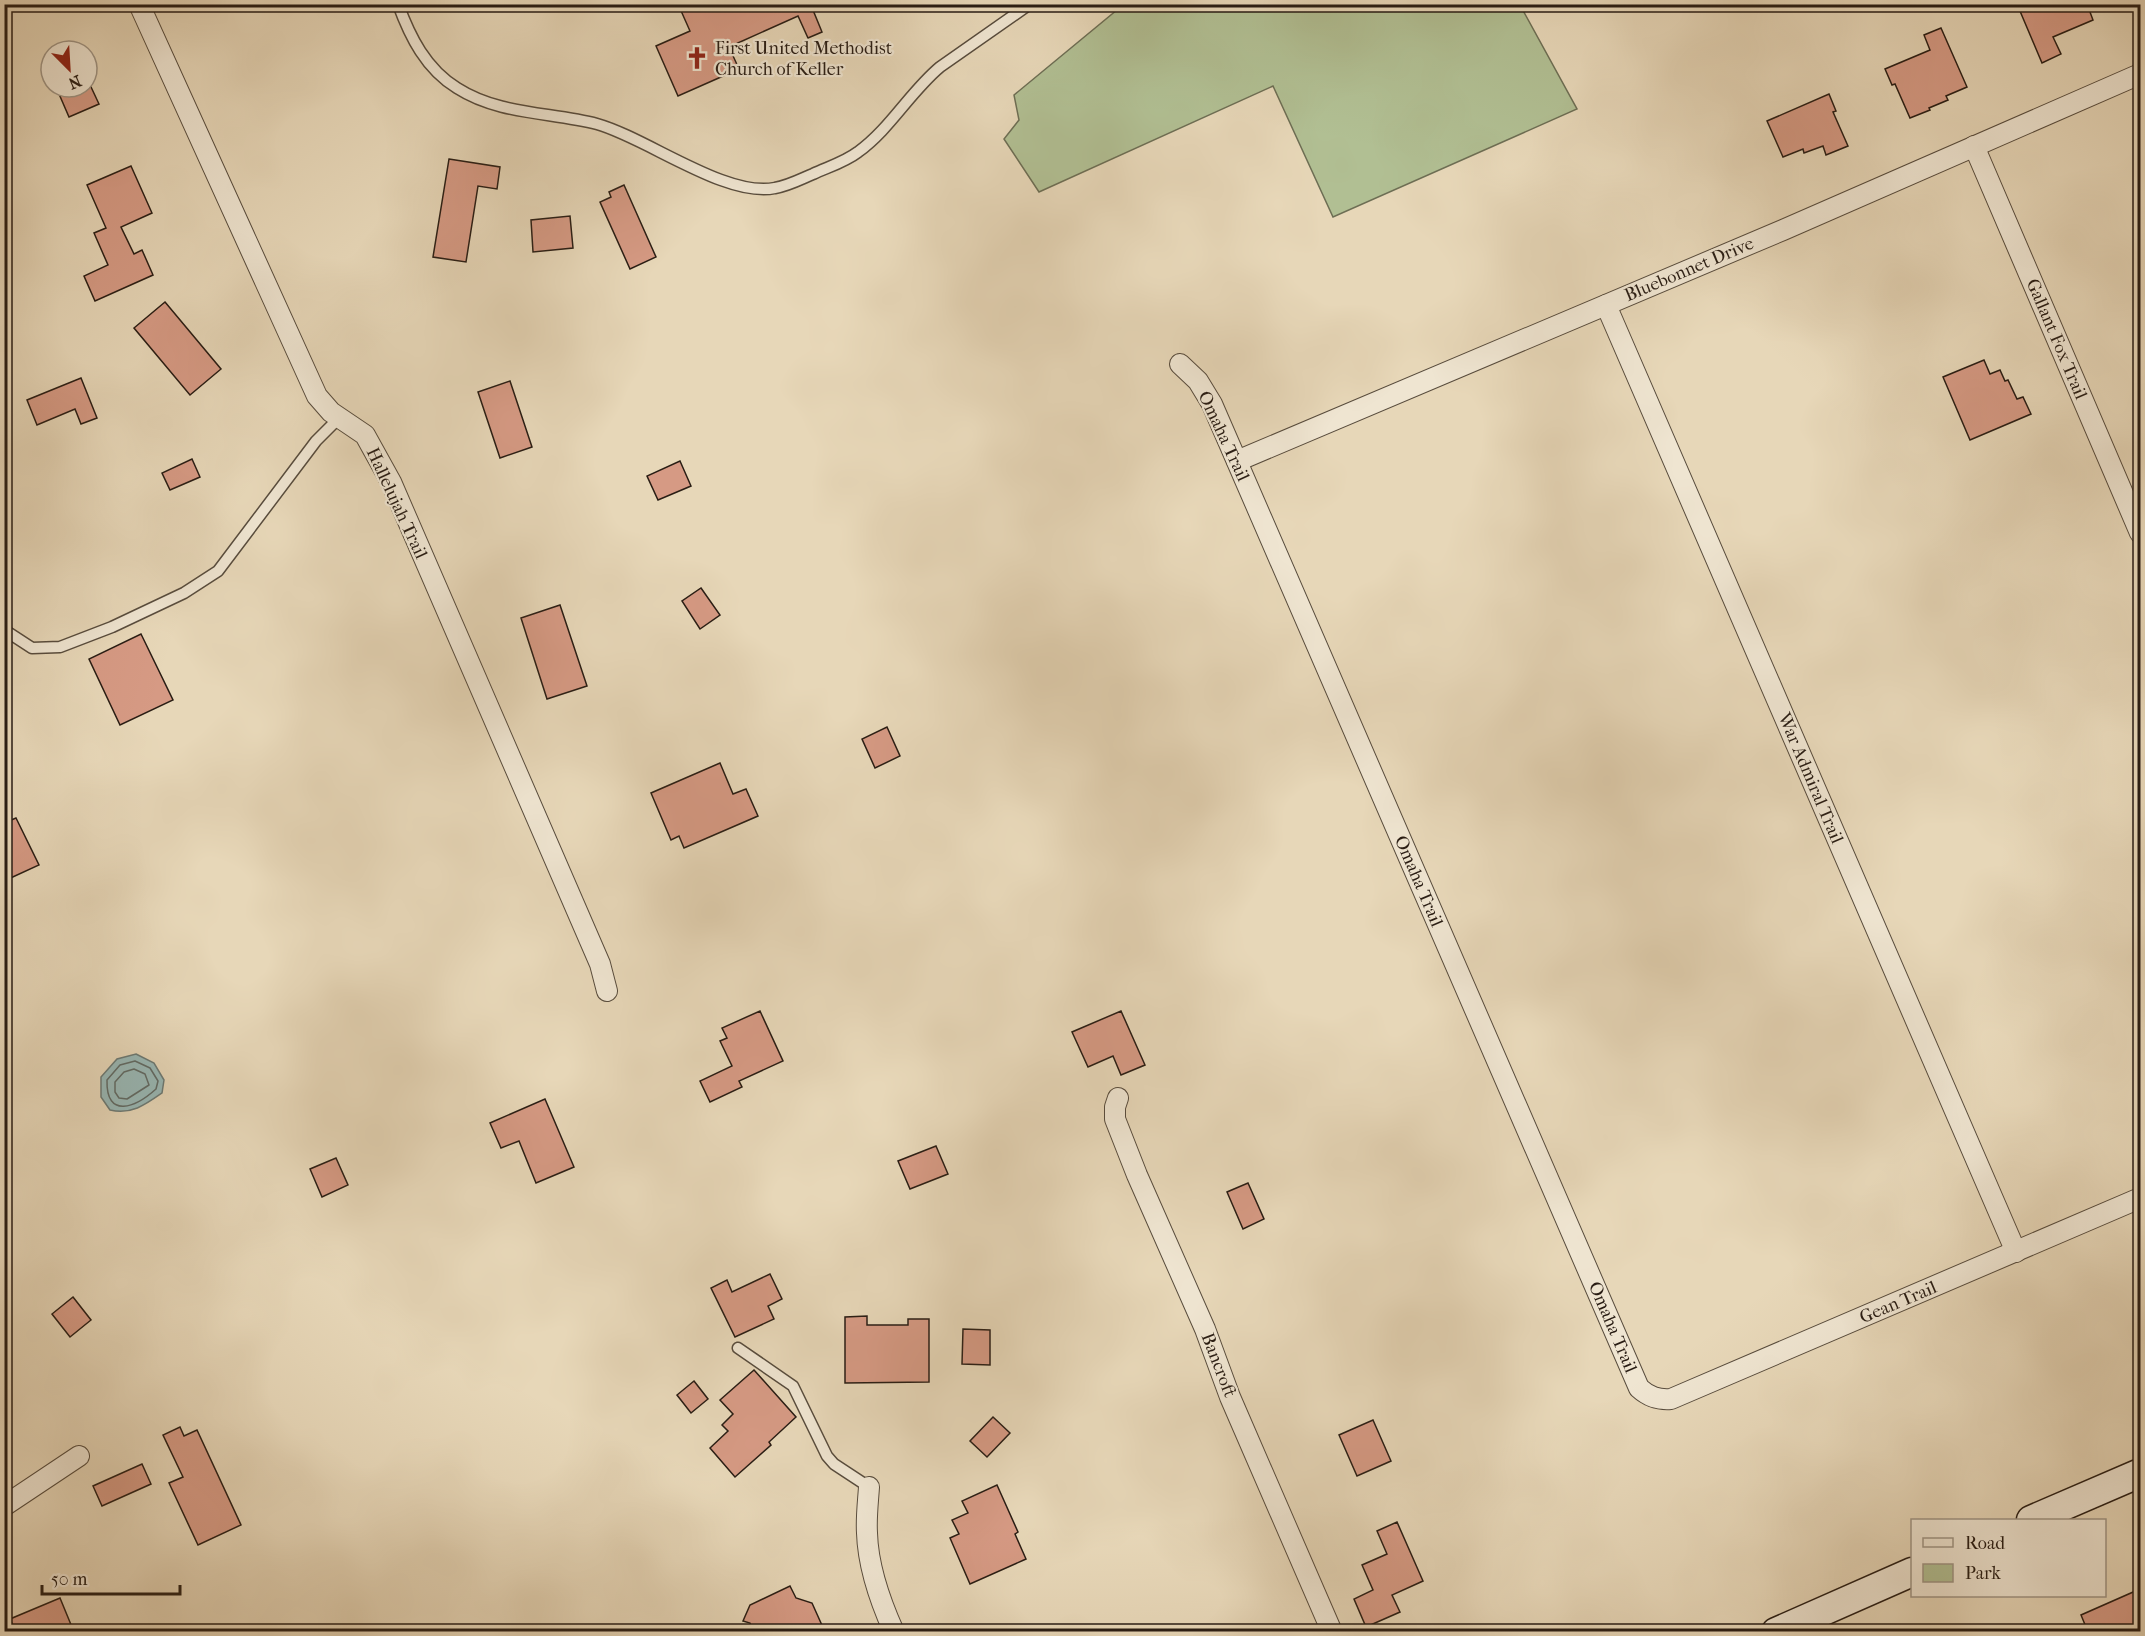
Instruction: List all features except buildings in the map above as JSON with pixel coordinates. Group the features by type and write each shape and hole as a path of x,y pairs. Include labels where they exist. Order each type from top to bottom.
{"street":[{"name":"Hallelujah Trail","path":"139,4 317,396 331,412 365,435 391,482 600,964 607,991"},
{"name":"Bluebonnet Drive","path":"1237,462 2140,74"},
{"name":"Gallant Fox Trail","path":"1974,146 2140,533"},
{"name":"War Admiral Trail","path":"1606,305 2016,1251"},
{"name":"Omaha Trail","path":"1180,364 1198,381 1207,394 1639,1388 1654,1398"},
{"name":"Bancroft","path":"1118,1098 1115,1119 1137,1175 1205,1329 1230,1397 1332,1632"},
{"name":"Gean Trail","path":"1654,1398 1671,1399 2140,1198"},
{"path":"4,1506 80,1456"},
{"path":"2036,1519 2140,1473"},
{"path":"869,1486 867,1531 869,1558 885,1612 894,1632"},
{"path":"1776,1632 1911,1572"}],"lane":[{"path":"398,4 417,47 436,71 468,95 504,107 606,127 728,183 762,190 784,186 859,152 928,77 1030,4"},
{"path":"9,633 32,648 60,647 112,627 192,587 218,571 316,441 340,417"},
{"path":"738,1348 793,1386 827,1456 834,1464 869,1486"}],"green space":[{"path":"1123,5 1520,5 1577,109 1333,217 1273,86 1039,192 1004,139 1019,120 1014,95"}],"water":[{"path":"136,1054 154,1063 164,1080 162,1093 144,1105 131,1110 110,1110 101,1097 101,1077 117,1059"}],"place":[{"name":"First United Methodist Church of Keller","path":"697,58"}]}
